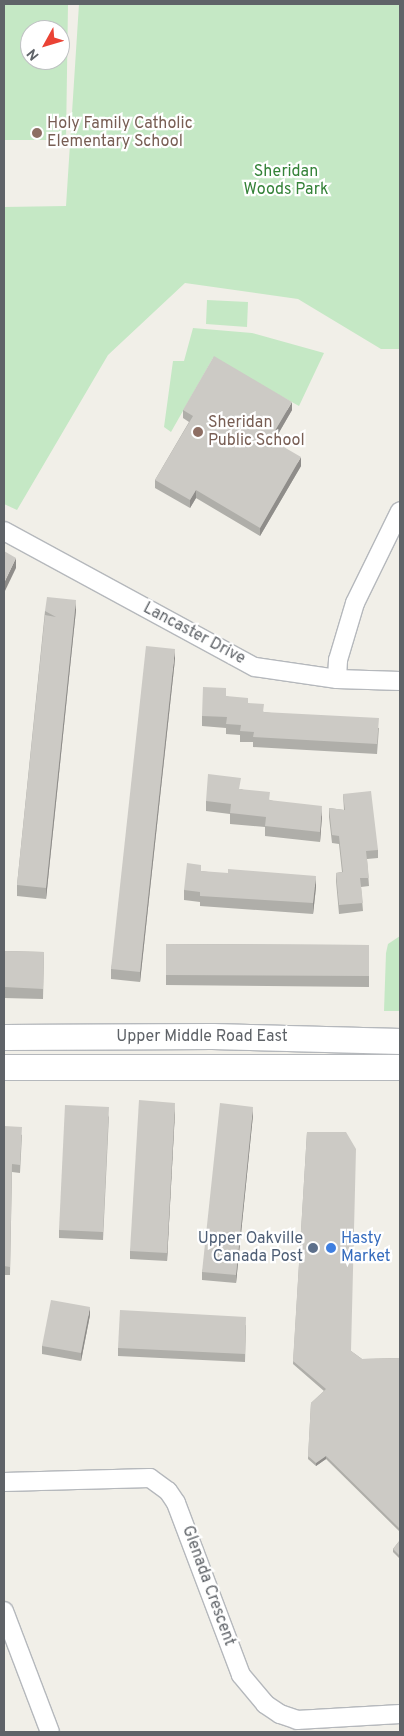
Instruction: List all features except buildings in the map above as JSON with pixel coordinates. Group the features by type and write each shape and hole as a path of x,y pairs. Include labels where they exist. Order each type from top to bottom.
{"main road":[{"name":"Upper Middle Road East","path":"4,1037 212,1036 400,1041"},
{"name":"Upper Middle Road East","path":"4,1067 400,1067"}],"street":[{"path":"337,679 338,660 355,603 400,511"},
{"name":"Lancaster Drive","path":"4,531 255,667 337,679 400,680"},
{"name":"Glenada Crescent","path":"4,1482 150,1478 168,1490 176,1503 241,1675 265,1704 280,1714 297,1720 400,1714"},
{"path":"4,1611 50,1732"}],"green space":[{"path":"4,4 68,4 68,20 20,20 20,70 67,70 66,140 4,140"},
{"name":"Sheridan Woods Park","path":"79,4 400,4 400,349 381,349 298,299 185,283 108,355 17,510 4,504 4,207 66,206"},
{"path":"207,300 248,302 247,327 206,324"},
{"path":"193,328 252,333 324,353 299,406 213,358 171,432 164,427 173,361 184,361"},
{"path":"400,936 400,1011 384,1011 386,953 388,944"}],"place":[{"name":"Holy Family Catholic Elementary School","path":"37,133"},
{"name":"Sheridan Public School","path":"198,432"},
{"name":"Upper Oakville Canada Post","path":"313,1248"},
{"name":"Hasty Market","path":"331,1248"}]}
